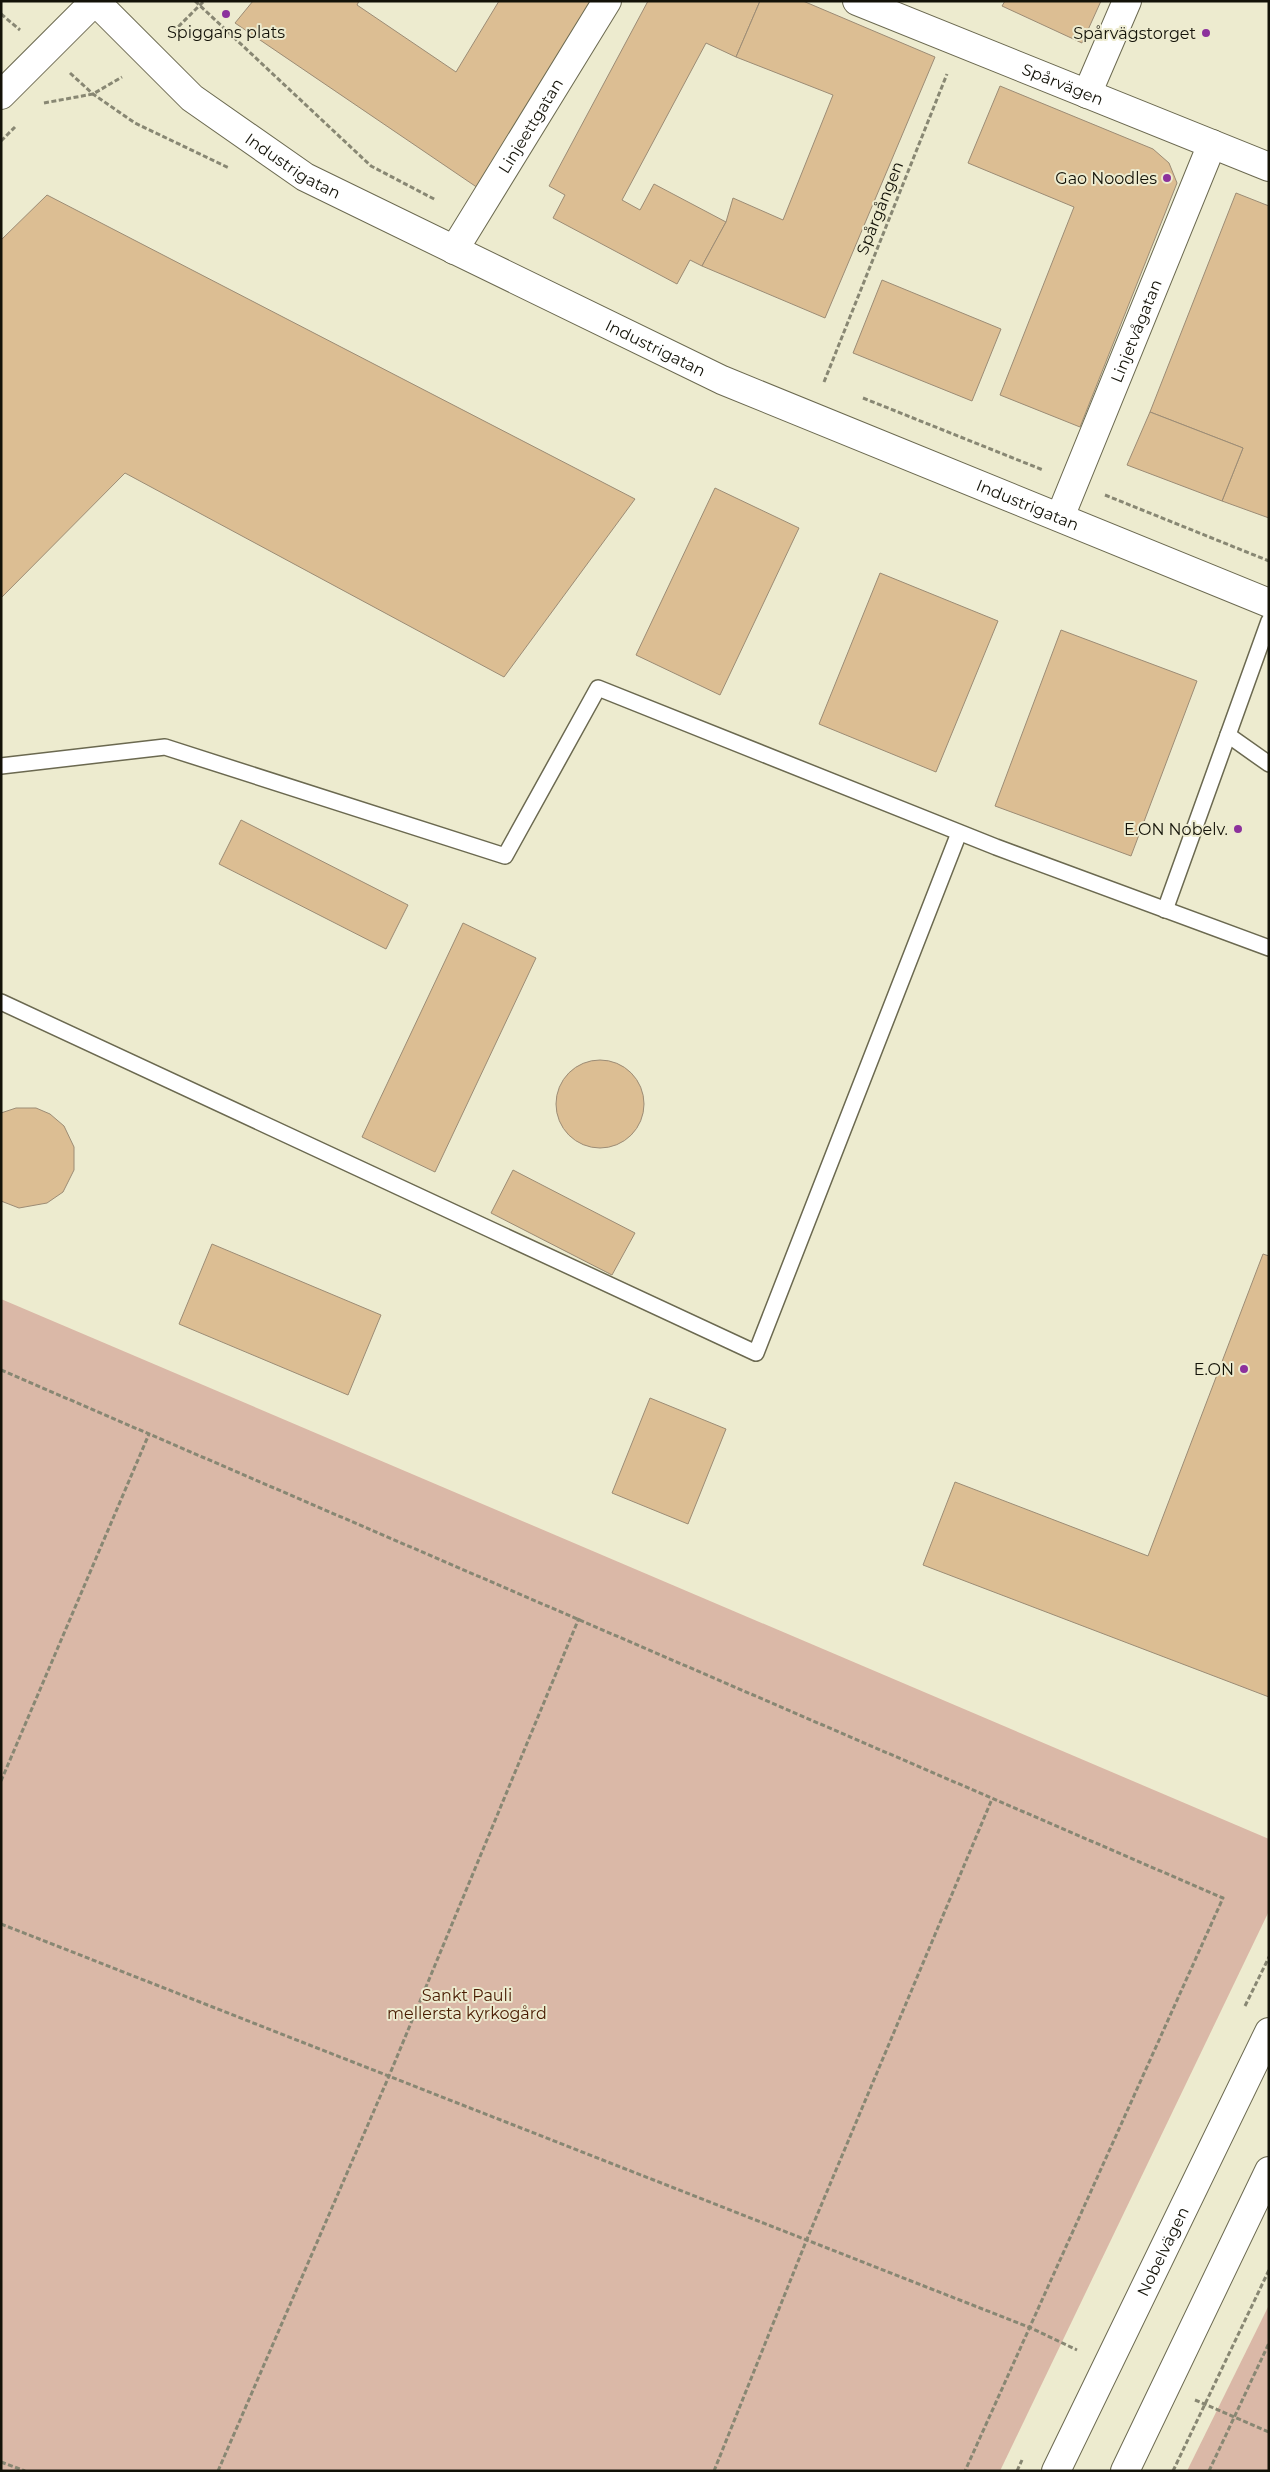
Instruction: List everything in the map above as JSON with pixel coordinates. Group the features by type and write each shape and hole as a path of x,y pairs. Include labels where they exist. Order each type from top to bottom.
{"street":[{"name":"Industrigatan","path":"95,1 192,98 305,177 722,380 1269,603"},
{"path":"1,95 95,1"},
{"name":"Linjeettgatan","path":"454,250 607,1"},
{"name":"Spårvägen","path":"857,1 1269,167"},
{"path":"1088,94 1128,1"},
{"name":"Linjetvågatan","path":"1060,517 1212,144"},
{"name":"Nobelvägen","path":"1056,2471 1269,2032"},
{"path":"1125,2471 1269,2171"}],"lane":[{"path":"1165,910 1269,621"},
{"path":"1,766 165,747 505,856 598,688 959,833 1269,948"},
{"path":"1228,735 1269,764"},
{"path":"1,1002 756,1353 959,833"}],"path":[{"path":"195,1 371,166 472,218"},
{"path":"38,104 93,94 143,64 204,1"},
{"name":"Spårgången","path":"824,382 959,42"},
{"path":"1,141 20,122"},
{"path":"816,379 834,386"},
{"path":"861,397 1269,561"},
{"path":"1,1370 579,1618 1223,1898 965,2471"},
{"path":"1,1781 149,1434"},
{"path":"218,2471 389,2076 579,1618"},
{"path":"714,2471 806,2239 992,1799"},
{"path":"1,1924 1031,2328 1106,2366"},
{"path":"1173,2471 1269,2270"},
{"path":"1209,2471 1269,2343"},
{"path":"1164,2389 1205,2404 1233,2418 1269,2432"},
{"path":"1,2462 25,2471"}],"green space":[{"name":"Sankt Pauli mellersta kyrkogård","path":"1,1299 1269,1839 1269,1911 1000,2471 1,2471"},
{"path":"1269,2305 1269,2471 1187,2471"}],"building":[{"path":"253,1 359,1 357,5 456,72 499,1 593,1 478,188 235,23"},
{"path":"648,1 760,1 736,57 706,43 622,200 640,210 654,184 726,222 702,266 690,260 677,284 553,218 565,195 549,186"},
{"path":"760,1 803,1 935,57 825,318 702,266 726,222 733,198 783,220 833,95 736,57"},
{"path":"1005,1 1101,1 1082,43 1002,6"},
{"path":"1000,86 1153,149 1169,163 1177,183 1080,427 1000,395 1074,207 968,163"},
{"path":"1236,193 1269,206 1269,518 1222,501 1243,448 1150,412"},
{"path":"47,195 635,499 504,677 125,473 1,598 1,240"},
{"path":"882,280 1001,329 972,401 853,353"},
{"path":"1150,412 1243,448 1222,501 1127,465"},
{"path":"715,488 799,528 720,695 636,655"},
{"path":"880,573 998,621 936,772 819,724"},
{"path":"1061,630 1197,681 1131,856 995,806"},
{"path":"241,820 408,905 386,949 219,864"},
{"path":"463,923 536,958 435,1172 362,1137"},
{"path":"600,1060 617,1064 631,1073 640,1087 644,1104 640,1121 631,1135 617,1144 600,1148 583,1144 569,1135 560,1121 556,1104 560,1087 569,1073 583,1064"},
{"path":"16,1108 36,1108 50,1114 64,1126 74,1147 74,1170 63,1192 47,1203 19,1208 1,1201 1,1113"},
{"path":"513,1170 635,1233 612,1275 491,1213"},
{"path":"212,1244 381,1315 348,1395 179,1324"},
{"name":"E.ON","path":"1263,1254 1269,1256 1269,1697 923,1565 955,1482 1148,1556"},
{"path":"650,1398 726,1429 688,1524 612,1493"}],"place":[{"name":"Spiggans plats","path":"226,14"},
{"name":"Spårvägstorget","path":"1206,33"},
{"name":"Gao Noodles","path":"1167,178"},
{"name":"E.ON Nobelv.","path":"1238,829"},
{"name":"E.ON","path":"1244,1369"}]}
